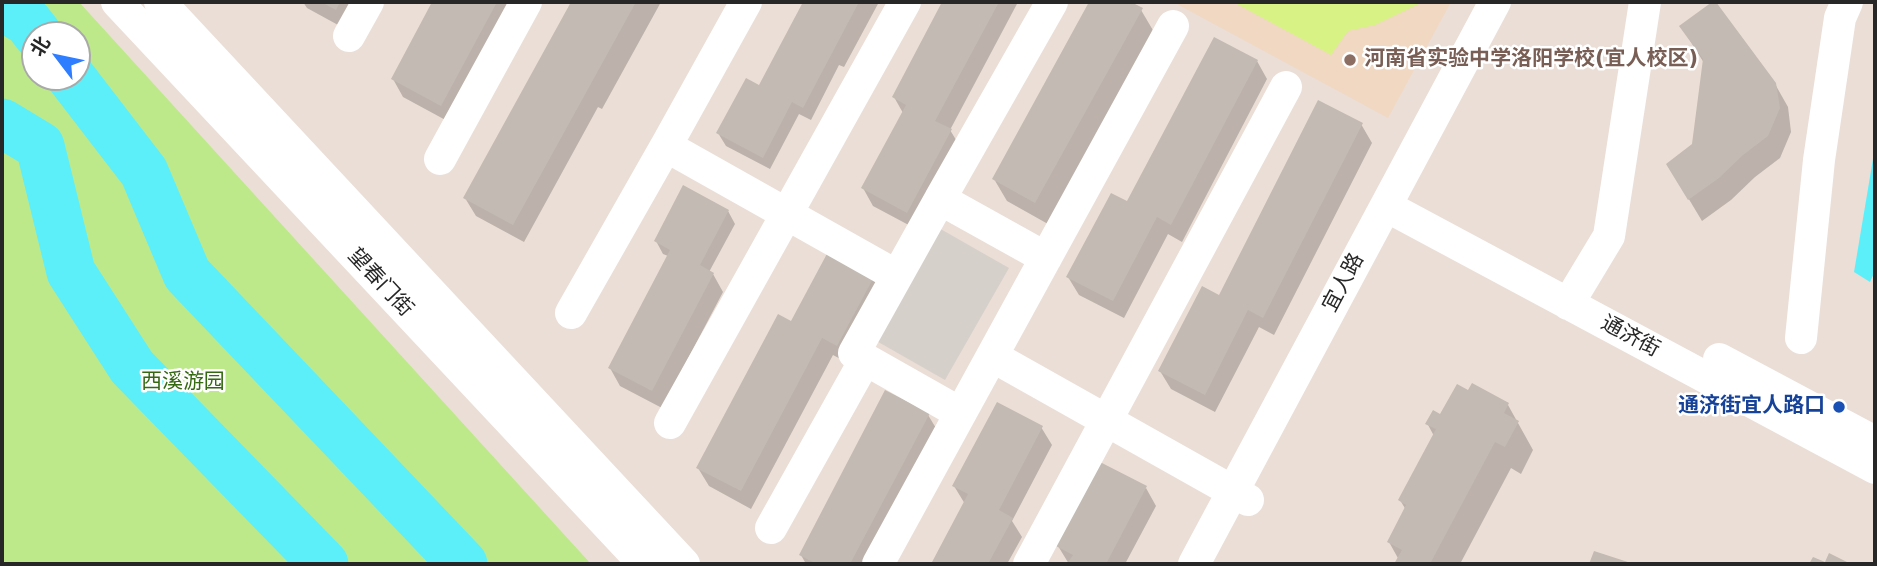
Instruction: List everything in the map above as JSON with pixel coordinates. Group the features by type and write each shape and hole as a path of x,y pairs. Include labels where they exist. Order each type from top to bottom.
{"street":[{"name":"望春门街","path":"117,2 643,564"},
{"name":"望春门街","path":"160,2 684,564"},
{"path":"349,36 368,2"},
{"path":"440,159 527,2"},
{"path":"571,313 746,2"},
{"path":"670,424 905,2"},
{"path":"960,414 854,353 1052,2"},
{"name":"宜人路","path":"1194,564 1240,496 1398,201 1495,2"},
{"name":"宜人路","path":"1398,201 1515,2"},
{"path":"1573,295 1609,236 1645,2"},
{"path":"1801,338 1819,160 1841,3"},
{"path":"878,564 1173,26"},
{"path":"1029,564 1286,87"},
{"path":"666,146 897,276"},
{"path":"940,199 1046,258"},
{"name":"通济街","path":"1398,201 1573,295 1875,468"},
{"name":"通济街","path":"1573,295 1875,442"},
{"path":"992,356 1240,496"},
{"path":"771,528 865,360"},
{"name":"宜人路","path":"1214,564 1240,496"}],"shaded area":[{"name":"河南省实验中学洛阳学校(宜人校区)","path":"1173,2 1451,2 1388,118"},
{"path":"937,227 1009,268 945,380 873,339"}],"green space":[{"name":"西溪游园","path":"2,2 79,2 591,564 2,564"},
{"path":"1233,2 1423,2 1375,25 1348,31 1331,55"}],"water":[{"path":"1875,147 1875,271 1870,282 1854,272"}],"building":[{"path":"321,2 340,2 336,10"},
{"path":"432,2 497,2 441,106 391,79"},
{"path":"571,2 636,2 513,225 463,198"},
{"path":"803,2 859,2 803,108 792,102 763,158 716,133 746,78 759,85"},
{"path":"942,2 999,2 935,121 952,129 907,213 861,188 906,105 892,97"},
{"path":"1089,2 1131,2 1143,8 1035,203 992,179"},
{"path":"1712,2 1716,2 1776,83 1780,108 1768,136 1719,178 1688,200 1666,164 1692,144 1703,59 1679,26"},
{"path":"1214,37 1258,60 1171,225 1157,217 1113,301 1066,277 1111,193 1127,201"},
{"path":"1318,100 1363,123 1263,318 1248,310 1205,395 1158,371 1202,286 1219,295"},
{"path":"683,185 729,210 700,265 714,273 652,391 608,368 670,250 654,241"},
{"path":"829,250 875,275 837,346 822,338 741,491 696,468 778,314 791,321"},
{"path":"1472,383 1509,403 1504,413 1519,421 1505,447 1495,442 1431,562 1435,564 1394,564 1402,550 1387,542 1406,505 1398,500 1436,429 1425,424 1433,410 1440,414 1457,384 1468,390"},
{"path":"885,390 930,413 850,564 817,564 799,555"},
{"path":"997,402 1043,426 999,510 1013,518 988,564 931,564 968,494 952,486"},
{"path":"1100,462 1147,486 1106,564 1067,564 1073,555 1056,546"},
{"path":"1594,551 1634,564 1589,564"},
{"path":"1829,553 1851,564 1809,564 1813,557 1825,562"}],"waterway":[{"path":"2,6 26,21"},
{"path":"82,91 144,172 187,274 463,564"},
{"path":"2,123 40,146 71,272 132,367 324,564"}],"place":[{"name":"河南省实验中学洛阳学校(宜人校区)","path":"1350,60"},
{"name":"通济街宜人路口","path":"1839,407"}]}
